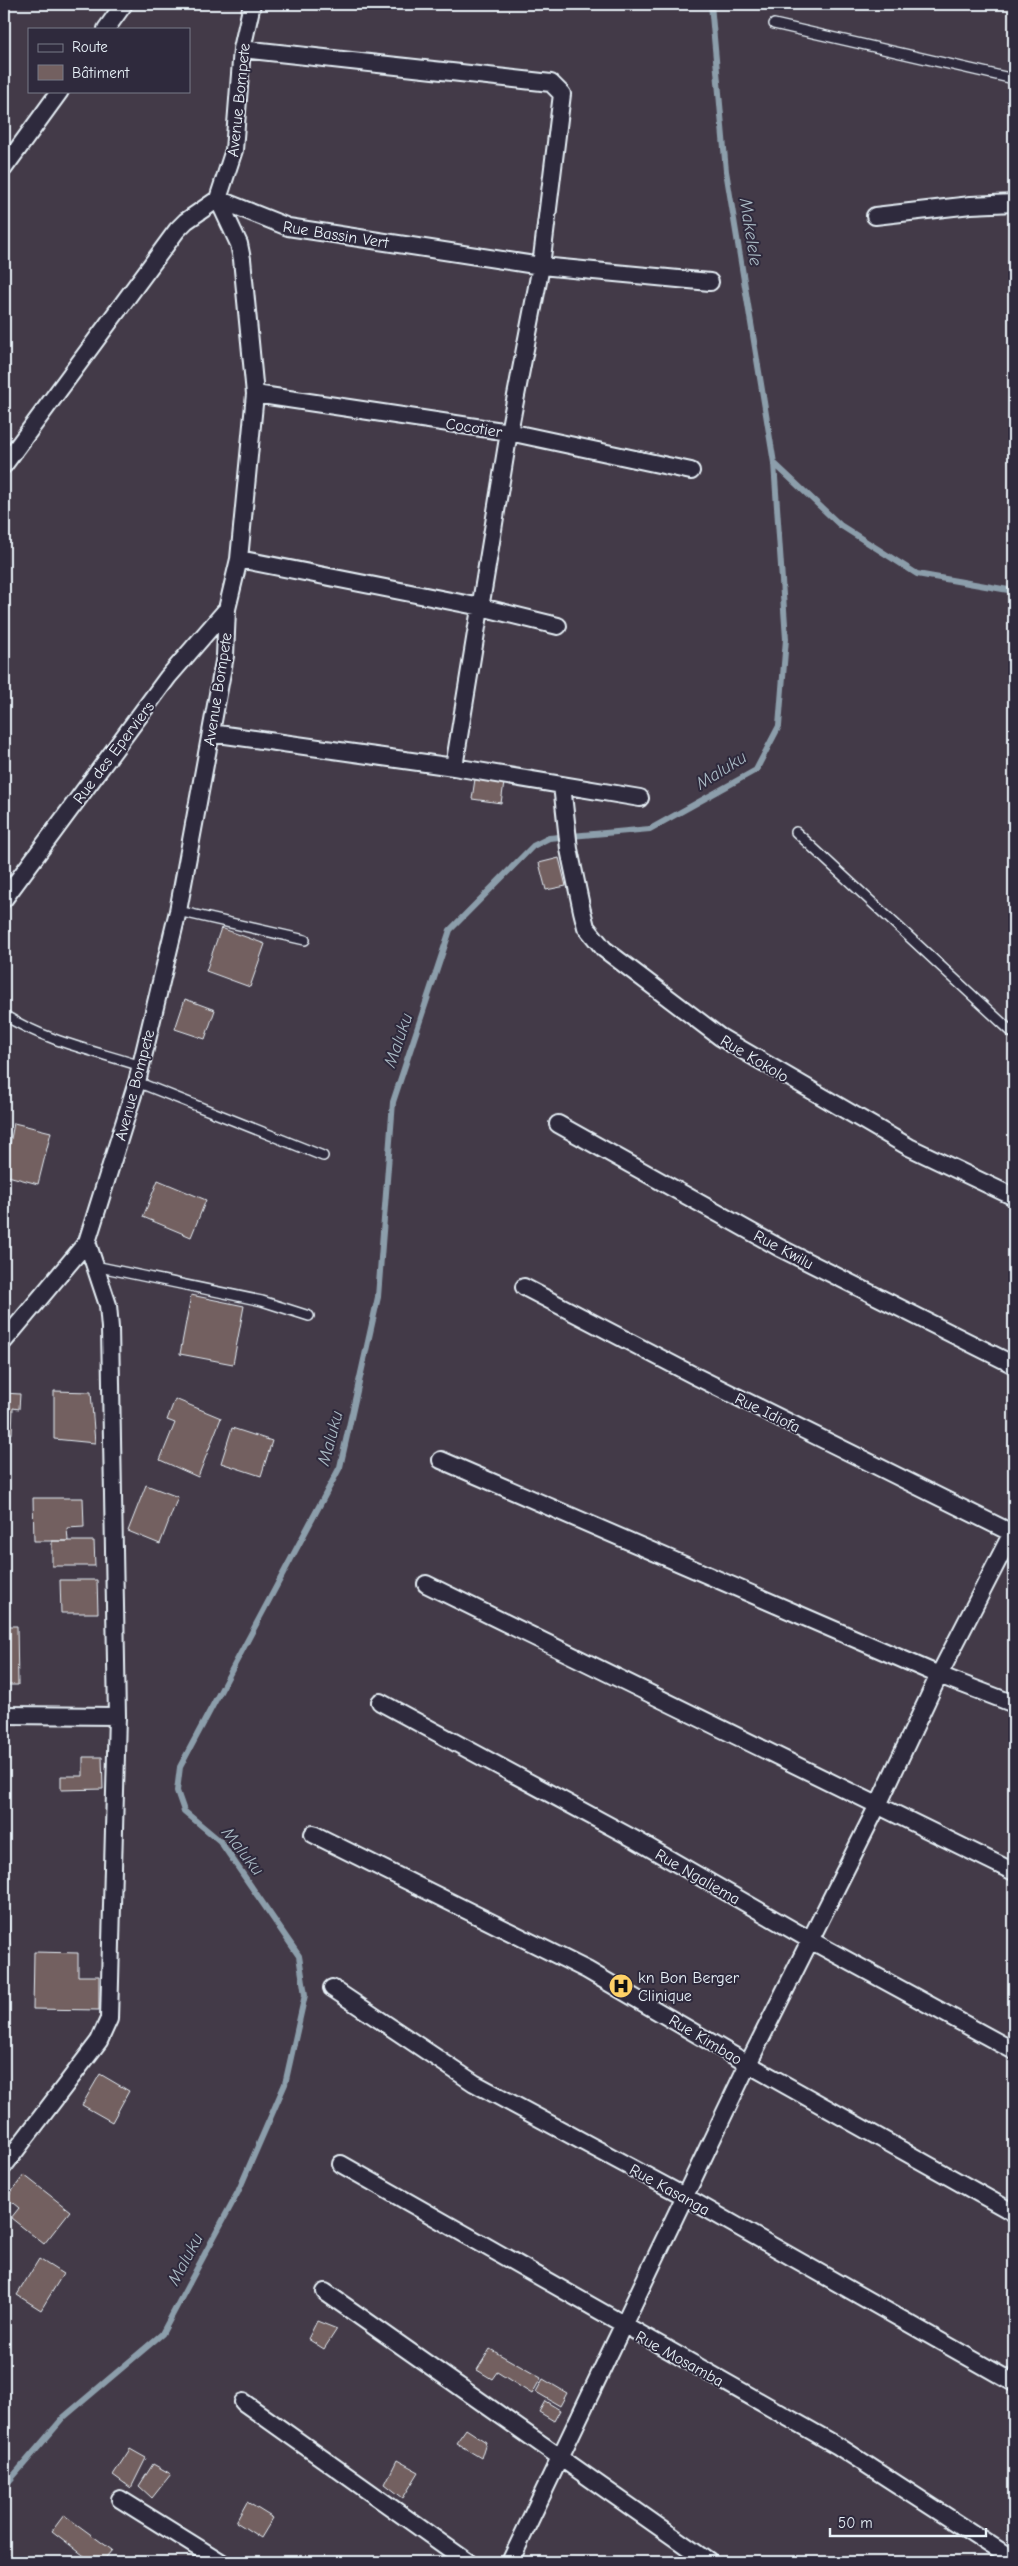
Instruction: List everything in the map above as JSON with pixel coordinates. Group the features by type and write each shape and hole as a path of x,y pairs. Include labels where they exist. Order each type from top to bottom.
{"street":[{"path":"107,28 124,4"},
{"name":"Avenue Bompete","path":"4,1340 87,1242 141,1066 178,911 211,734 227,642 227,609 239,559 255,394 242,259 239,244 218,199 234,150 242,49 252,4"},
{"path":"242,49 551,83 558,88 562,103 541,266 510,432 454,766"},
{"path":"4,168 59,92"},
{"path":"5,461 176,230 218,199"},
{"name":"Rue Bassin Vert","path":"218,199 288,227 541,266 710,282"},
{"path":"875,216 971,205 1014,203"},
{"name":"Cocotier","path":"255,394 510,432 691,471"},
{"path":"239,559 481,607 558,626"},
{"name":"Rue des Eperviers","path":"4,900 168,678 227,609"},
{"path":"211,734 454,766 640,798"},
{"name":"Rue Kokolo","path":"562,785 569,849 586,927 604,949 720,1038 889,1136 1014,1197"},
{"name":"Rue Kwilu","path":"558,1124 806,1261 1014,1365"},
{"path":"4,2166 99,2041 109,2019 117,1716 110,1328 108,1305 87,1242"},
{"name":"Rue Idiofa","path":"524,1288 695,1376 1014,1532"},
{"path":"441,1460 938,1675 1014,1704"},
{"path":"510,2562 748,2064 878,1805 938,1675 1014,1532"},
{"path":"426,1584 1014,1872"},
{"name":"Rue Ngaliema","path":"380,1702 636,1840 810,1940 1014,2051"},
{"path":"4,1715 117,1716"},
{"name":"Rue Kimbao","path":"313,1834 587,1970 748,2064 1014,2213"},
{"name":"Rue Kasanga","path":"332,1988 474,2083 684,2196 1014,2383"},
{"name":"Rue Mosamba","path":"341,2164 838,2446 1014,2560"},
{"path":"325,2292 708,2562"},
{"path":"243,2402 468,2562"},
{"path":"120,2499 221,2562"}],"lane":[{"path":"774,24 1014,79"},
{"path":"796,832 1014,1034"},
{"path":"178,911 305,940"},
{"path":"4,1015 22,1026 40,1033 141,1066"},
{"path":"137,1082 323,1156"},
{"path":"95,1266 262,1301 309,1316"}],"building":[{"path":"475,779 504,783 501,803 472,799"},
{"path":"559,858 566,886 546,890 539,863"},
{"path":"221,928 265,944 250,987 206,971"},
{"path":"185,999 215,1010 205,1039 175,1029"},
{"path":"14,1123 51,1132 38,1184 4,1175"},
{"path":"158,1180 206,1200 191,1237 143,1217"},
{"path":"191,1295 244,1306 233,1364 180,1354"},
{"path":"54,1391 91,1392 95,1443 54,1439"},
{"path":"4,1393 20,1394 19,1409 13,1408 12,1433 4,1432"},
{"path":"175,1399 221,1418 198,1477 160,1460 175,1423 167,1420"},
{"path":"232,1428 272,1441 261,1476 221,1463"},
{"path":"146,1485 178,1497 160,1544 128,1531"},
{"path":"33,1498 83,1498 84,1527 67,1528 68,1541 34,1541"},
{"path":"52,1541 94,1541 95,1566 52,1566"},
{"path":"60,1580 97,1580 98,1613 61,1613"},
{"path":"4,1626 17,1626 18,1685 4,1685"},
{"path":"83,1757 102,1757 103,1789 61,1790 61,1776 83,1776"},
{"path":"8,1891 10,1950 4,1950 4,1892"},
{"path":"34,1952 78,1953 78,1976 99,1976 99,2010 33,2009"},
{"path":"100,2074 129,2091 112,2122 82,2105"},
{"path":"24,2175 70,2211 44,2244 11,2218 19,2208 7,2198"},
{"path":"39,2259 63,2274 41,2310 17,2295"},
{"path":"317,2321 337,2329 324,2349 308,2339"},
{"path":"490,2349 541,2378 532,2394 497,2372 492,2379 477,2370"},
{"path":"543,2379 567,2393 560,2406 536,2392"},
{"path":"545,2401 560,2410 554,2421 539,2412"},
{"path":"466,2429 486,2442 481,2458 456,2443"},
{"path":"130,2449 146,2458 131,2488 113,2475"},
{"path":"397,2460 419,2472 403,2498 385,2484"},
{"path":"153,2464 171,2474 152,2498 139,2486"},
{"path":"247,2502 273,2518 261,2538 236,2522"},
{"path":"64,2515 112,2550 102,2562 92,2562 52,2531"}],"waterway":[{"name":"Maluku","path":"4,2487 64,2417 162,2334 238,2192 285,2084 305,1995 299,1956 220,1841 184,1811 177,1791 180,1767 340,1467 378,1297 393,1102 450,930 533,846 549,838 650,829 756,770 779,726 786,639 774,463 726,171 711,4"},
{"path":"774,463 840,525 917,574 1014,591"}],"place":[{"name":"kn Bon Berger Clinique","path":"621,1986"}],"water label":[{"name":"Makelele","path":"751,232"}]}
